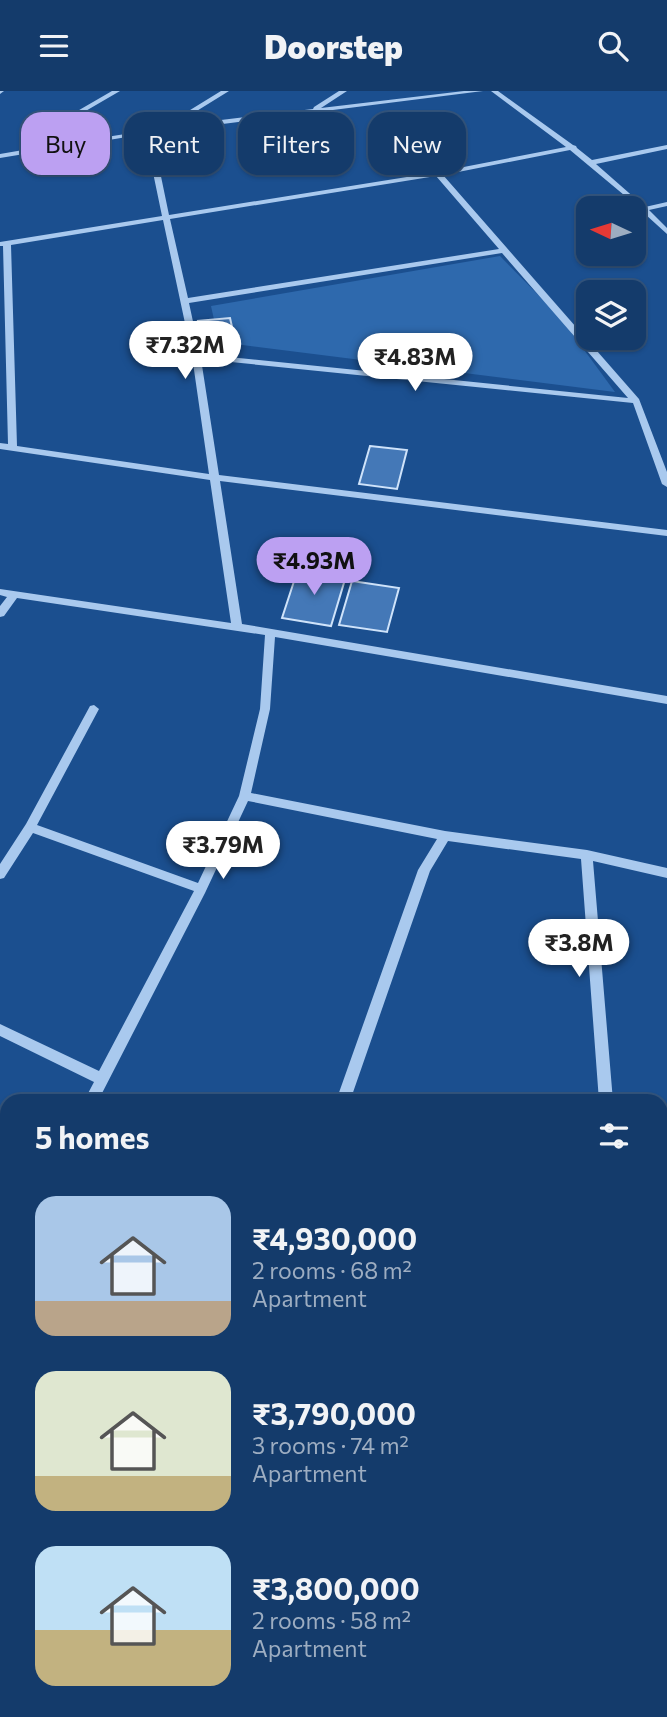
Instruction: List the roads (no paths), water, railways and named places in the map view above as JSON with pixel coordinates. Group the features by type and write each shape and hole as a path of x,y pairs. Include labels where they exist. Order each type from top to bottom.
{"street":[{"path":"80,112 117,91"},
{"path":"191,112 226,91"},
{"path":"313,110 344,91"},
{"path":"224,121 480,91"},
{"path":"494,91 575,147 589,163 629,196"},
{"path":"589,163 667,146"},
{"path":"466,168 575,147"},
{"path":"0,156 21,153"},
{"path":"157,175 196,356 237,627"},
{"path":"13,448 4,244 432,175"},
{"path":"439,175 636,401 667,484"},
{"path":"646,209 667,204"},
{"path":"646,210 667,232"},
{"path":"186,301 504,250"},
{"path":"196,356 636,401"},
{"path":"0,446 216,478 667,533"},
{"path":"0,592 237,627 270,635 667,700"},
{"path":"0,613 15,594"},
{"path":"94,1094 201,889 245,796 265,709 270,635"},
{"path":"0,874 30,827 94,709"},
{"path":"245,796 445,836 587,855 667,873"},
{"path":"30,827 201,889"},
{"path":"345,1094 424,870 445,836"},
{"path":"587,855 605,1094"},
{"path":"0,1030 102,1079"}]}
